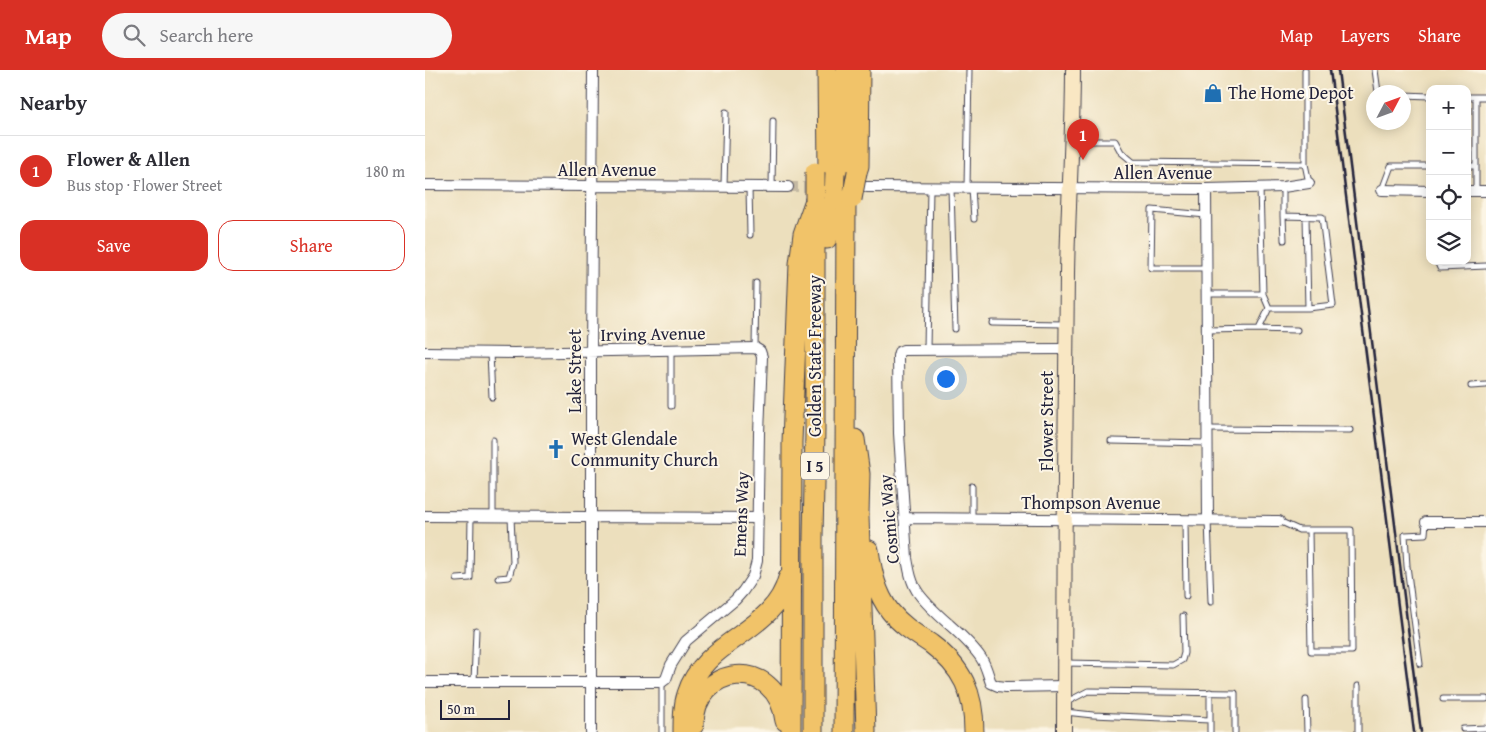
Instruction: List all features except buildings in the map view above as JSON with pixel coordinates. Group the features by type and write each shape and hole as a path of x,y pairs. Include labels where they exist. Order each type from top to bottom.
{"highway":[{"name":"Golden State Freeway","path":"815,70 836,173"},
{"path":"827,70 836,173"},
{"path":"824,732 836,173 836,70"},
{"name":"Golden State Freeway","path":"813,732 815,430 846,70"},
{"path":"836,173 859,166 860,70"},
{"name":"Golden State Freeway","path":"835,200 846,226 844,732"},
{"path":"791,732 793,442 799,264 803,234 835,200"},
{"path":"833,732 835,200"},
{"path":"845,364 859,474 866,732"},
{"path":"859,502 875,581 883,601 905,627 946,656 958,670 969,692 973,708 974,732"},
{"path":"683,732 683,710 691,683 696,674 709,658 770,612 787,583 792,554"},
{"path":"694,732 696,708 704,692 726,677 743,675 753,676 761,680 776,693 782,704 786,732"}],"street":[{"name":"Lake Street","path":"591,732 593,70"},
{"name":"Flower Street","path":"1064,732 1066,324 1073,70"},
{"name":"Allen Avenue","path":"867,188 1205,189 1283,187 1309,183"},
{"name":"Allen Avenue","path":"425,184 788,187"},
{"path":"1205,189 1208,520"},
{"path":"1382,190 1426,190"},
{"path":"927,349 1066,350"},
{"name":"Cosmic Way","path":"927,349 903,350 899,352 899,433 907,558 911,578 918,593 964,638 982,659 991,683 1006,687 1064,686"},
{"name":"Irving Avenue","path":"425,352 758,350"},
{"name":"Emens Way","path":"662,682 666,679 671,665 686,641 735,600 753,576 757,561 762,357 758,350"},
{"path":"425,516 758,518"},
{"name":"Thompson Avenue","path":"904,518 1279,521"},
{"path":"1426,522 1486,522"},
{"path":"425,682 662,682"}],"lane":[{"path":"969,70 967,166 974,219"},
{"path":"1305,70 1305,164 1309,183"},
{"path":"1375,70 1377,85"},
{"path":"1411,95 1426,96"},
{"path":"1471,97 1486,97"},
{"path":"1476,97 1476,191"},
{"path":"724,187 726,112"},
{"path":"772,187 773,121"},
{"path":"1072,141 1115,141 1121,152 1133,162 1305,164"},
{"path":"1382,190 1391,166 1426,166"},
{"path":"1471,166 1476,166"},
{"path":"749,187 750,235"},
{"path":"1283,187 1284,240"},
{"path":"927,349 930,188"},
{"path":"951,188 955,329"},
{"path":"1259,329 1269,308 1263,294 1260,188"},
{"path":"1206,215 1152,210 1151,268 1206,268"},
{"path":"1269,308 1308,308 1333,305 1321,217 1283,216"},
{"path":"1306,217 1308,308"},
{"path":"1439,265 1440,268 1486,266"},
{"path":"756,282 758,350"},
{"path":"1206,294 1263,294"},
{"path":"992,323 1066,324"},
{"path":"1207,330 1297,330"},
{"path":"671,350 671,406"},
{"path":"490,353 492,397"},
{"path":"1471,386 1486,385"},
{"path":"1207,430 1350,430"},
{"path":"493,440 493,517"},
{"path":"1111,441 1207,443"},
{"path":"972,486 972,519"},
{"path":"457,579 470,578 471,517"},
{"path":"498,578 509,576 513,562 511,517"},
{"path":"1185,520 1186,596"},
{"path":"1208,520 1211,602"},
{"path":"1279,521 1299,530 1309,530 1351,530 1352,651 1311,650 1309,530"},
{"path":"1420,664 1407,566 1405,535 1425,534 1426,522"},
{"path":"1065,663 1173,665 1182,660 1184,653 1183,616"},
{"path":"474,682 476,630"},
{"name":"Emens Way","path":"662,682 662,732"},
{"path":"1358,686 1358,732"},
{"path":"1064,707 1088,691 1235,693 1235,732"},
{"path":"1210,692 1210,732"},
{"path":"1443,699 1486,700"},
{"path":"1306,700 1307,732"},
{"path":"1064,707 1093,715 1210,720"},
{"path":"1463,729 1486,728"}],"tunnel":[{"path":"788,187 839,187"}],"railway":[{"path":"1330,70 1414,732"},
{"path":"1338,70 1421,732"}],"place":[{"name":"The Home Depot","path":"1213,93"},
{"name":"Flower & Allen","path":"1083,160"},
{"name":"West Glendale Community Church","path":"556,449"}]}
